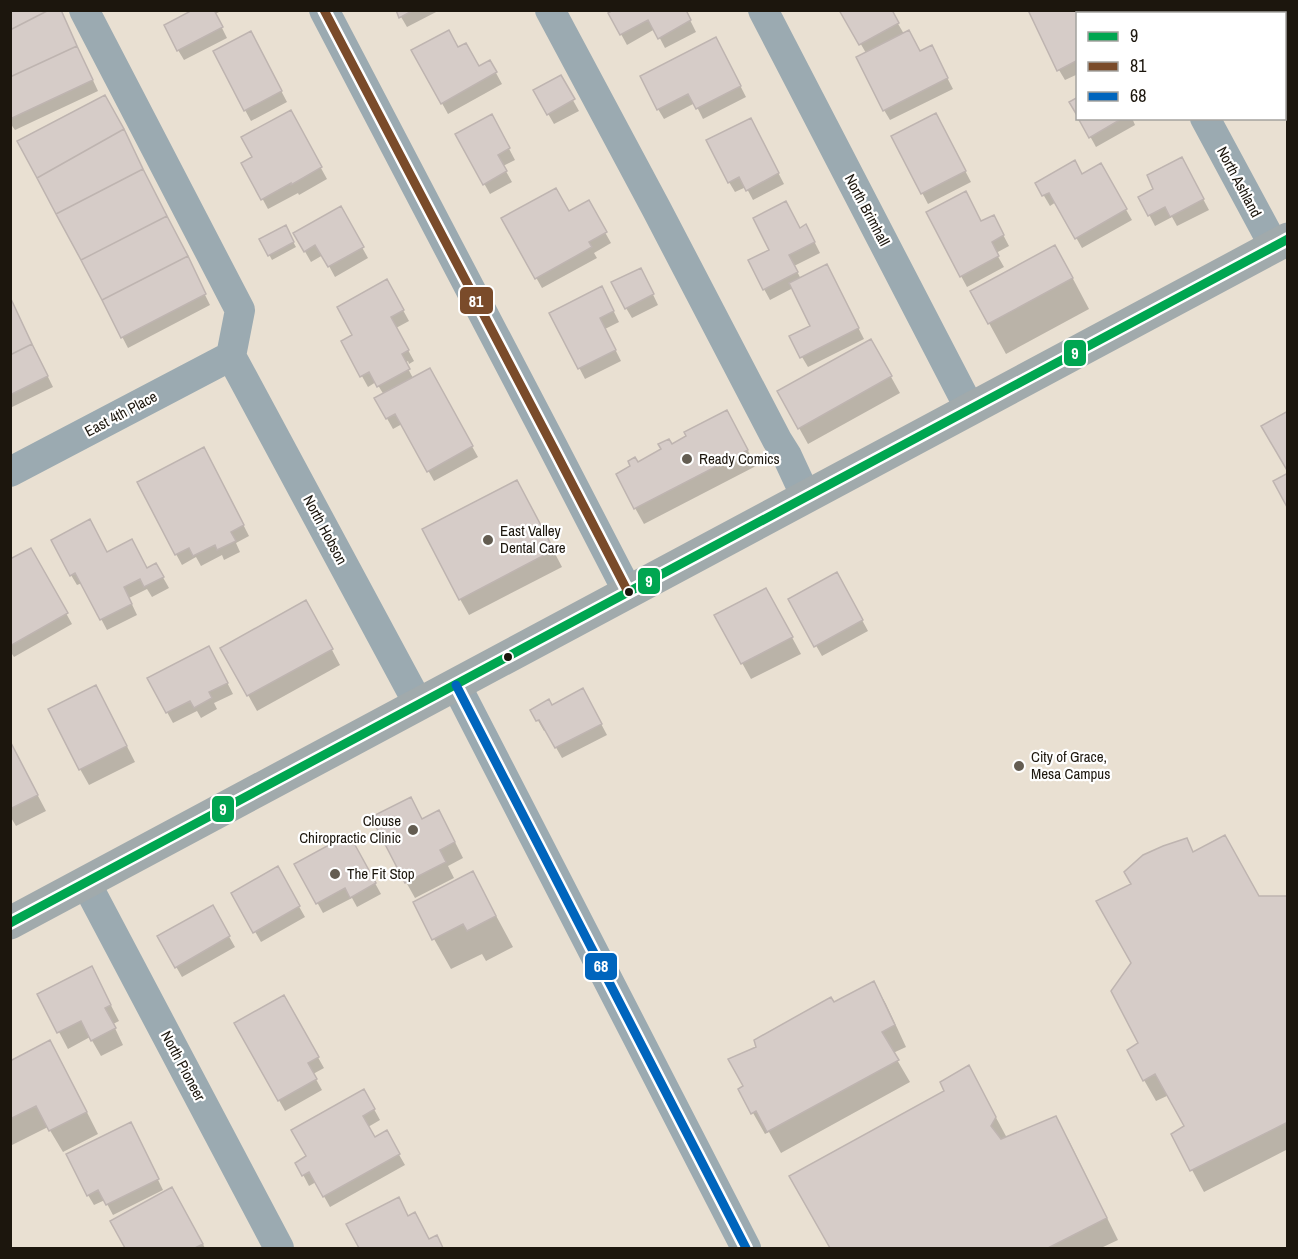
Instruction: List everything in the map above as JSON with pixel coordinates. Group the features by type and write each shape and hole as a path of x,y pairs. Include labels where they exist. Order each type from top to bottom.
{"main road":[{"path":"10,923 1281,242"}],"street":[{"path":"84,10 240,310 231,356"},
{"path":"324,10 628,592"},
{"path":"550,10 787,456 806,497"},
{"name":"North Brimhall","path":"763,10 970,409"},
{"name":"North Ashland","path":"1206,120 1281,242"},
{"name":"East 4th Place","path":"10,472 231,356"},
{"name":"North Hobson","path":"231,356 419,705"},
{"path":"456,685 746,1248"},
{"name":"North Pioneer","path":"86,883 279,1248"}],"building":[{"path":"10,10 49,10 10,30"},
{"path":"49,10 61,10 77,46 10,77 10,30"},
{"path":"188,10 214,10 223,27 177,51 164,25 189,12"},
{"path":"396,10 414,10 399,18"},
{"path":"613,10 686,10 691,20 658,39 648,20 620,35 608,13"},
{"path":"839,10 892,10 899,23 859,45"},
{"path":"1028,10 1079,10 1080,12 1076,12 1076,61 1057,71"},
{"path":"1222,10 1254,10 1255,12 1223,12"},
{"path":"449,30 458,47 466,43 479,66 490,60 497,72 441,104 411,50"},
{"path":"909,30 920,51 932,45 948,78 883,111 856,57"},
{"path":"251,31 282,91 244,111 213,51"},
{"path":"716,37 741,86 696,109 688,94 657,110 640,76"},
{"path":"77,46 93,80 10,119 10,77"},
{"path":"561,75 575,99 547,115 533,90"},
{"path":"105,95 124,129 37,178 17,141"},
{"path":"1076,98 1076,114 1069,102"},
{"path":"291,110 322,167 261,200 241,163 252,157 241,137"},
{"path":"936,113 966,171 921,194 891,136"},
{"path":"492,114 510,148 498,155 507,171 483,185 455,134"},
{"path":"751,118 779,173 746,191 739,177 728,183 706,140"},
{"path":"1079,120 1120,120 1089,138"},
{"path":"124,129 143,169 56,214 37,178"},
{"path":"1182,157 1204,199 1170,217 1165,207 1148,216 1138,197 1153,189 1147,175"},
{"path":"1075,160 1082,174 1101,163 1127,209 1075,239 1049,193 1042,196 1035,183"},
{"path":"143,169 167,216 81,260 56,214"},
{"path":"556,188 569,211 589,200 607,232 589,242 592,247 535,279 501,218"},
{"path":"966,191 981,221 994,215 1004,235 992,242 999,256 960,277 926,212"},
{"path":"786,201 800,228 806,224 815,242 789,255 798,272 763,290 748,260 769,250 753,218"},
{"path":"341,206 364,247 328,267 315,245 304,252 293,233"},
{"path":"167,216 188,256 102,300 81,260"},
{"path":"286,225 294,242 268,256 259,239"},
{"path":"1055,245 1073,278 988,324 970,291"},
{"path":"188,256 206,294 121,338 102,300"},
{"path":"827,264 859,328 800,358 789,336 810,326 789,283"},
{"path":"641,268 654,294 625,309 611,282"},
{"path":"387,279 404,310 391,317 409,350 402,354 410,369 377,387 369,372 360,377 341,341 352,335 337,307"},
{"path":"602,286 614,311 600,318 616,350 578,369 549,313"},
{"path":"10,300 32,344 10,355"},
{"path":"871,339 892,376 798,429 777,391"},
{"path":"32,344 48,376 10,395 10,355"},
{"path":"430,368 473,446 427,472 395,414 386,419 374,398"},
{"name":"Ready Comics","path":"727,410 748,450 634,509 616,474 630,466 628,461 635,457 638,462 661,449 658,444 669,439 672,444 686,436 684,432"},
{"path":"1288,411 1288,472 1261,426"},
{"path":"204,447 244,525 231,532 236,541 217,550 215,545 193,556 189,548 175,555 137,482"},
{"path":"1288,473 1288,507 1287,507 1273,481"},
{"name":"East Valley Dental Care","path":"517,480 554,550 459,600 422,529"},
{"path":"90,519 107,552 132,539 147,568 156,563 164,577 144,587 140,579 124,587 132,604 100,620 75,573 70,576 51,540"},
{"path":"31,548 68,613 10,646 10,559"},
{"path":"837,572 863,620 814,647 788,599"},
{"path":"766,588 793,637 741,664 714,615"},
{"path":"306,600 333,649 247,696 220,648"},
{"path":"209,646 228,683 209,692 212,698 194,708 190,701 166,713 147,678"},
{"path":"96,685 127,746 79,770 48,709"},
{"path":"583,688 602,724 555,748 539,720 536,721 530,710 549,699 552,705"},
{"path":"10,741 38,795 10,809"},
{"name":"Clouse Chiropractic Clinic","path":"411,797 422,819 439,810 455,842 440,850 446,862 405,883 371,817"},
{"name":"The Fit Stop","path":"349,834 376,883 350,898 345,888 316,904 294,864"},
{"path":"1225,835 1259,896 1288,896 1288,1122 1190,1171 1171,1134 1184,1126 1155,1074 1143,1081 1127,1050 1138,1043 1111,991 1131,963 1096,901 1131,884 1124,872 1143,855 1187,838 1193,852"},
{"path":"278,866 300,906 253,933 231,893"},
{"path":"473,871 496,916 467,931 463,924 432,940 413,902"},
{"path":"213,905 230,936 175,968 157,936"},
{"path":"92,966 111,1005 105,1008 116,1028 91,1041 81,1021 57,1033 37,994"},
{"path":"874,981 895,1025 882,1032 899,1060 767,1132 756,1111 751,1114 738,1089 743,1086 728,1059 756,1047 754,1040 831,997 834,1002"},
{"path":"284,995 319,1057 308,1063 317,1079 278,1101 234,1023"},
{"path":"50,1040 87,1112 49,1131 36,1106 10,1119 10,1061"},
{"path":"969,1065 996,1117 991,1126 1001,1139 1056,1116 1107,1218 1048,1248 830,1248 789,1176 944,1091 940,1082"},
{"path":"364,1089 375,1109 363,1116 375,1137 387,1130 400,1154 323,1197 309,1172 302,1176 295,1163 306,1156 291,1130"},
{"path":"131,1122 159,1179 106,1205 98,1190 87,1196 66,1154"},
{"path":"172,1187 203,1244 195,1248 125,1248 110,1221"},
{"path":"399,1197 408,1216 415,1212 429,1239 437,1235 443,1248 359,1248 346,1224"}],"transit line":[{"name":"81","path":"324,10 628,592"},
{"name":"9","path":"10,923 1288,239"},
{"name":"68","path":"456,685 746,1248"}],"place":[{"name":"Ready Comics","path":"687,459"},
{"name":"East Valley Dental Care","path":"488,540"},
{"name":"City of Grace, Mesa Campus","path":"1019,766"},
{"name":"Clouse Chiropractic Clinic","path":"413,830"},
{"name":"The Fit Stop","path":"335,874"}]}
